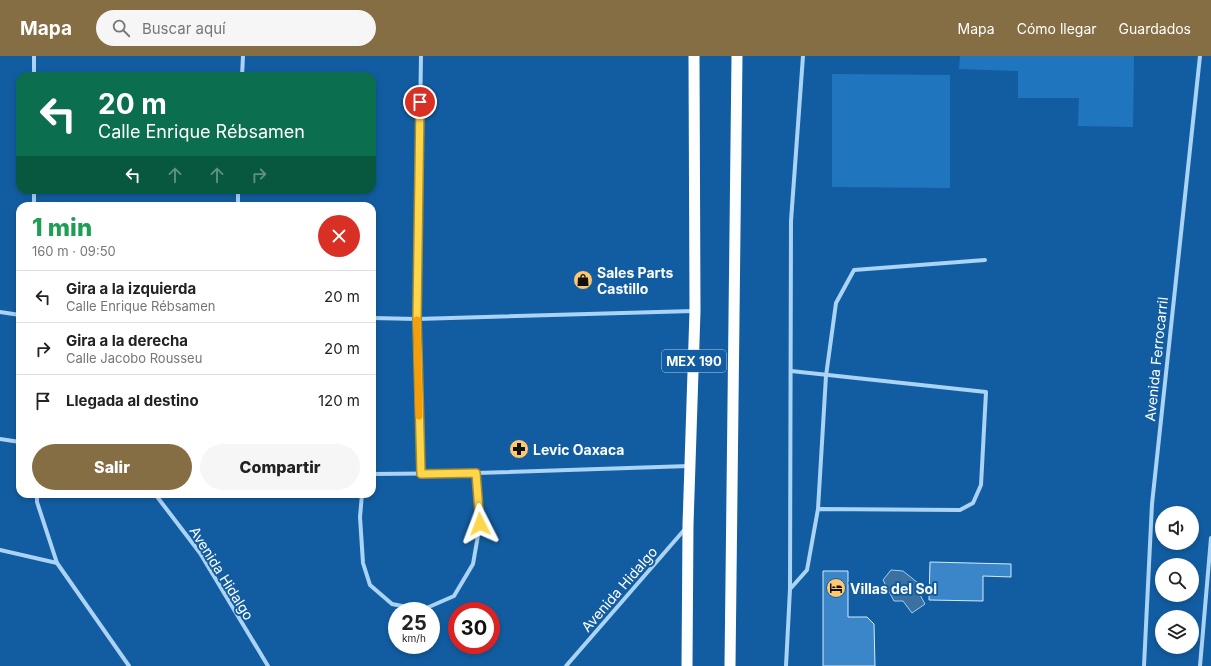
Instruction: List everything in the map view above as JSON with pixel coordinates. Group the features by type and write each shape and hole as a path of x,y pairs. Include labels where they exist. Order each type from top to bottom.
{"highway":[{"name":"MEX 190","path":"687,666 688,525 695,310 694,56"},
{"name":"MEX 190","path":"730,666 737,56"}],"street":[{"path":"34,56 34,72"},
{"path":"242,72 243,56"},
{"path":"421,56 417,319 421,474"},
{"path":"786,666 790,589 791,221 803,56"},
{"name":"Avenida Ferrocarril","path":"1144,666 1152,504 1200,56"},
{"path":"790,589 807,570 818,509 826,376 836,303 854,270 985,260"},
{"path":"376,318 417,319 695,310"},
{"path":"0,312 16,314"},
{"path":"791,371 826,376 986,392 981,485 973,503 960,510 818,509"},
{"path":"0,439 16,441"},
{"path":"376,474 476,473 691,466"},
{"path":"362,498 360,518 363,563 370,585 392,604 422,610 454,596 473,564 480,524 476,473"},
{"path":"37,498 57,563 129,666"},
{"name":"Avenida Hidalgo","path":"158,498 200,553 268,666"},
{"name":"Avenida Hidalgo","path":"566,666 688,525"},
{"path":"1200,666 1211,538"},
{"path":"0,550 57,563"}],"shaded area":[{"path":"960,56 1134,56 1133,127 1078,126 1079,98 1018,98 1018,71 959,69"},
{"path":"832,74 950,75 950,188 832,187"},
{"path":"891,570 903,571 918,583 919,593 925,604 912,613 903,601 894,601 883,580"}],"building":[{"path":"930,562 1011,564 1011,577 983,576 983,601 929,600"},
{"path":"823,571 848,571 848,617 867,617 874,624 875,666 823,666"}],"slow traffic":[{"path":"417,320 419,416"}],"place":[{"name":"Sales Parts Castillo","path":"583,280"},
{"name":"Levic Oaxaca","path":"519,449"},
{"name":"Villas del Sol","path":"836,588"}],"route":[{"path":"420,102 417,319 421,474 476,473 480,524"}]}
